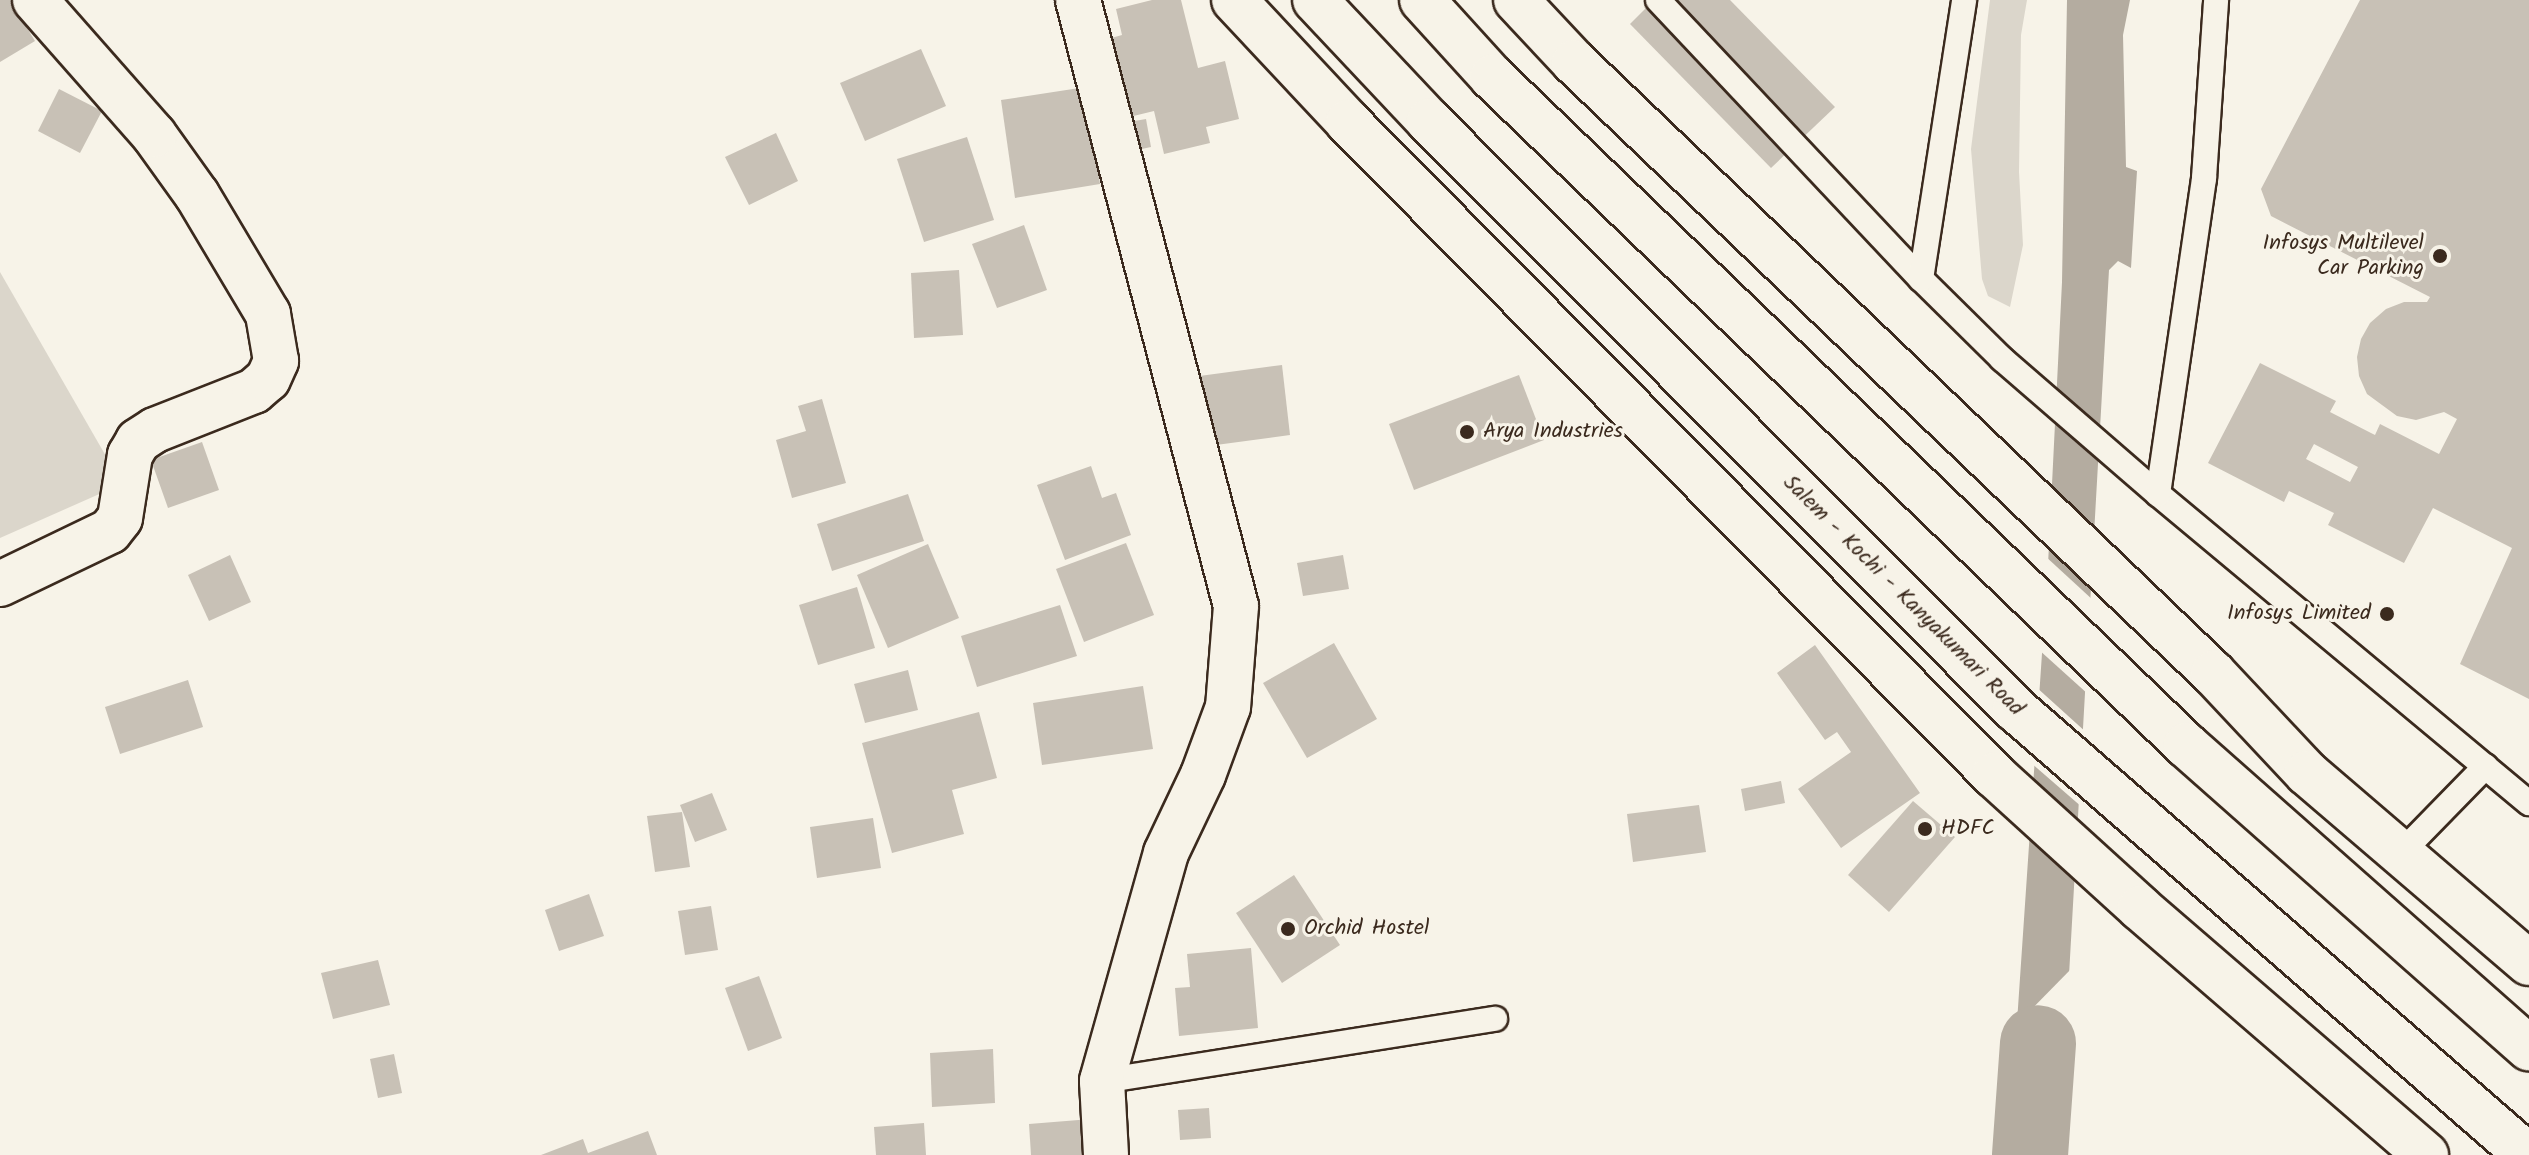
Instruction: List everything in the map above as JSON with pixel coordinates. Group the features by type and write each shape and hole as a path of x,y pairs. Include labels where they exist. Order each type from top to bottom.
{"main road":[{"path":"0,584 110,531 120,518 130,455 138,441 155,430 254,391 268,379 276,361 276,342 268,314 197,195 154,135 35,0"},
{"path":"1078,0 1236,606 1228,707 1203,775 1166,853 1102,1081 1106,1155"},
{"path":"1234,0 1348,122 1994,775 2140,908 2426,1155"},
{"name":"Salem - Kochi - Kanyakumari Road","path":"1315,0 1441,133 2015,709 2527,1155"},
{"path":"1422,0 1492,77 2186,745 2529,1048"},
{"path":"1516,0 1574,62 2213,673 2307,773 2399,855 2529,963"}],"lane":[{"path":"1658,0 1921,279 2002,359 2158,494 2529,803"},
{"path":"1921,279 1964,0"},
{"path":"2158,494 2204,178 2216,0"},
{"path":"2399,855 2486,766"},
{"path":"1102,1081 1495,1019"}],"shaded area":[{"path":"1990,0 2027,0 2021,35 2019,172 2023,245 2010,307 1988,296 1982,279 1971,149"},
{"path":"2067,0 2130,0 2123,35 2126,167 2137,171 2131,268 2118,261 2109,270 2060,1134 2008,1155 2048,565 2062,282"},
{"path":"0,272 122,484 0,538"}],"pier":[{"path":"2044,555 2094,601 2089,695 2038,649"},
{"path":"2035,686 2087,733 2083,808 2030,762"},
{"path":"2074,966 2069,1046 2007,1108 2012,1029"}],"building":[{"path":"0,0 10,0 35,41 0,62"},
{"path":"1152,0 1181,0 1198,68 1225,61 1239,119 1206,127 1210,143 1164,154 1154,111 1117,120 1097,42 1122,35 1116,9"},
{"path":"1654,0 1730,0 1835,107 1771,168 1630,24"},
{"name":"Infosys Multilevel Car Parking","path":"2360,0 2529,0 2529,699 2460,664 2512,548 2433,508 2404,563 2328,525 2334,513 2289,491 2284,502 2208,463 2260,363 2336,401 2330,412 2371,433 2375,435 2380,424 2439,454 2457,419 2444,412 2416,420 2397,416 2367,394 2359,376 2357,357 2361,339 2370,323 2386,309 2404,302 2427,302 2430,297 2271,216 2261,189","holes":["2314,444 2358,467 2350,482 2306,459"]},
{"path":"921,49 946,106 865,141 840,83"},
{"path":"1086,87 1100,184 1015,198 1001,100"},
{"path":"59,89 102,111 80,153 38,131"},
{"path":"1146,119 1151,147 1123,153 1117,124"},
{"path":"776,133 798,181 749,205 725,157"},
{"path":"967,137 994,220 924,242 897,159"},
{"path":"1024,225 1047,290 997,308 972,244"},
{"path":"959,270 963,335 914,338 911,273"},
{"path":"1282,365 1290,435 1201,447 1192,377"},
{"name":"Arya Industries","path":"1519,375 1544,440 1414,490 1389,424"},
{"path":"822,399 846,483 792,498 776,440 806,431 798,406"},
{"path":"202,442 219,490 168,508 151,460"},
{"path":"1091,466 1102,498 1116,493 1131,535 1065,560 1037,485"},
{"path":"908,494 924,541 832,571 817,524"},
{"path":"1126,543 1154,615 1084,642 1056,569"},
{"path":"928,544 959,618 888,648 857,575"},
{"path":"230,555 251,602 209,621 188,575"},
{"path":"1343,555 1349,589 1303,596 1297,563"},
{"path":"857,587 875,648 818,665 799,605"},
{"path":"1060,605 1077,656 977,687 961,636"},
{"path":"1334,643 1377,719 1307,758 1263,683"},
{"path":"1815,645 1920,793 1841,848 1798,789 1851,752 1837,732 1825,740 1777,673"},
{"path":"908,670 918,710 865,723 854,684"},
{"path":"188,680 203,727 120,754 105,707"},
{"path":"1143,686 1153,749 1042,765 1033,703"},
{"path":"979,712 997,778 952,790 964,834 892,853 862,743"},
{"path":"1781,781 1785,803 1745,811 1741,789"},
{"path":"712,793 727,830 695,842 680,805"},
{"path":"1913,801 1955,837 1889,912 1848,875"},
{"path":"1699,805 1706,852 1633,862 1627,814"},
{"path":"682,812 690,867 655,872 647,816"},
{"path":"873,818 881,868 817,878 810,827"},
{"name":"Orchid Hostel","path":"1294,875 1340,945 1282,983 1236,913"},
{"path":"589,894 604,936 559,951 545,910"},
{"path":"711,906 718,950 685,955 678,911"},
{"path":"1251,948 1258,1028 1179,1036 1175,988 1190,987 1187,954"},
{"path":"378,960 390,1005 333,1019 321,973"},
{"path":"759,976 782,1038 748,1051 725,988"},
{"path":"993,1049 995,1103 932,1107 930,1053"},
{"path":"394,1054 402,1093 378,1098 370,1059"},
{"path":"1209,1108 1211,1138 1180,1140 1178,1110"},
{"path":"1091,1119 1093,1155 1031,1155 1029,1124"},
{"path":"924,1123 926,1155 876,1155 874,1127"},
{"path":"648,1131 657,1155 541,1155 583,1139 588,1153"}],"waterway":[{"path":"2030,1155 2038,1043"}],"place":[{"name":"Infosys Multilevel Car Parking","path":"2440,256"},
{"name":"Arya Industries","path":"1467,432"},
{"name":"Infosys Limited","path":"2387,614"},
{"name":"HDFC","path":"1925,829"},
{"name":"Orchid Hostel","path":"1288,929"}]}
